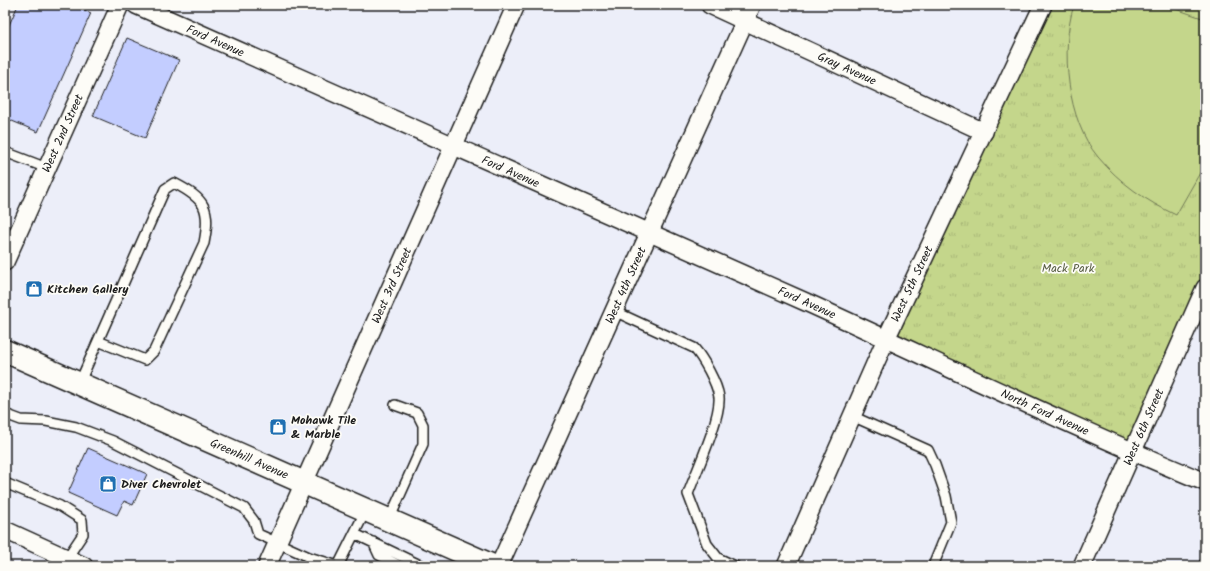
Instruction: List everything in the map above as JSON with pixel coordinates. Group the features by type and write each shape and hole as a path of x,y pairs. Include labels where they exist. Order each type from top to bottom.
{"street":[{"name":"West 2nd Street","path":"5,262 120,5"},
{"name":"Ford Avenue","path":"136,5 452,147 649,232 886,339"},
{"name":"West 3rd Street","path":"267,566 516,5"},
{"name":"Gray Avenue","path":"710,5 984,132"},
{"name":"West 4th Street","path":"499,566 752,5"},
{"name":"West 5th Street","path":"786,566 886,339 1043,5"},
{"name":"West 6th Street","path":"1082,566 1205,288"},
{"name":"North Ford Avenue","path":"886,339 1133,452 1205,482"},
{"name":"Greenhill Avenue","path":"5,351 493,566"},
{"path":"5,530 84,566"}],"lane":[{"path":"5,152 47,168"},
{"path":"79,384 165,189 174,183 186,189 199,199 206,212 208,223 205,236 154,351 145,360 98,341"},
{"path":"614,311 694,348 704,359 719,396 718,413 688,494 707,544 718,558 735,566"},
{"path":"389,520 423,444 423,425 417,413 395,405"},
{"path":"5,414 22,420 46,421 76,427 127,448 244,508 254,521 258,534 309,557 338,566 366,510"},
{"path":"852,416 928,450 946,496 951,522 933,566"},
{"path":"5,483 60,506 82,520 83,534 68,558"},
{"path":"355,534 422,566"},
{"path":"373,542 379,555 400,566"},
{"path":"305,566 309,557"}],"green space":[{"name":"Mack Park","path":"1043,5 1205,5 1205,288 1133,452 886,339"},
{"path":"1074,5 1164,5 1205,19 1205,164 1176,215 1154,204 1124,183 1106,166 1087,142 1073,105 1067,63 1067,43"}],"building":[{"path":"18,5 73,5 91,13 38,132 5,118 5,34"},
{"path":"127,38 179,60 145,138 93,116"},
{"name":"Diver Chevrolet","path":"88,448 147,474 133,505 124,501 117,515 68,493"}],"place":[{"name":"Kitchen Gallery","path":"34,289"},
{"name":"Mohawk Tile & Marble","path":"278,427"},
{"name":"Diver Chevrolet","path":"108,484"}]}
